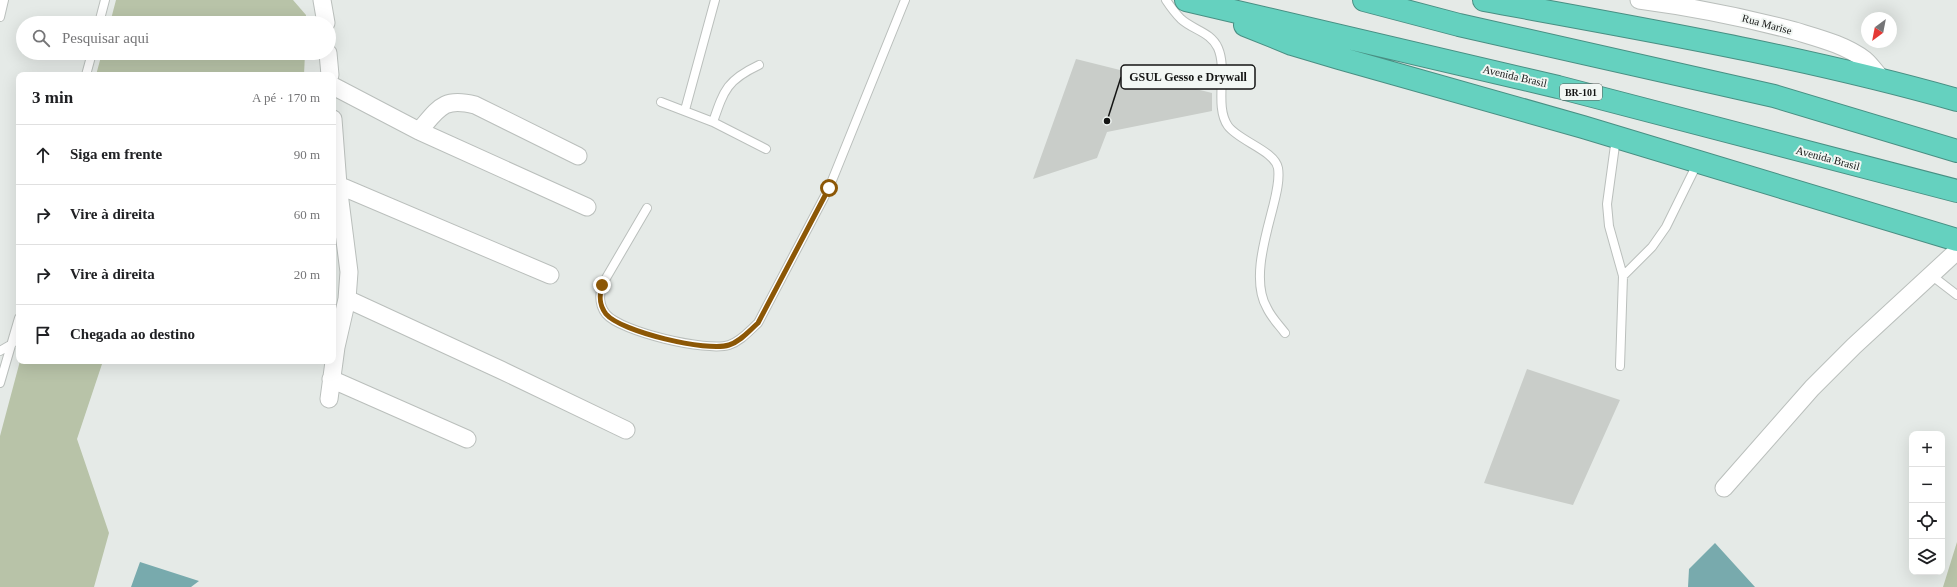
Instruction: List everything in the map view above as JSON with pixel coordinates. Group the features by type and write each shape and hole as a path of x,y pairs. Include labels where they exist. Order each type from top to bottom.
{"highway":[{"path":"1364,0 1467,26 1774,96 1957,151"},
{"path":"1484,0 1662,32 1881,78 1957,100"},
{"path":"1194,2 1263,33 1292,44 1616,137 1957,240"},
{"name":"Avenida Brasil","path":"1194,2 1558,86 1957,191"}],"street":[{"path":"322,0 325,16"},
{"name":"Rua Marise","path":"1639,0 1689,7 1750,19 1819,38 1844,48 1865,60 1881,78"},
{"path":"329,60 330,72"},
{"path":"336,88 419,131 587,207"},
{"path":"419,131 432,115 449,102 461,101 475,105 578,156"},
{"path":"336,159 349,272 347,299 336,354"},
{"path":"338,185 550,275"},
{"path":"1724,488 1812,388 1854,346 1957,250"},
{"path":"347,299 626,430"},
{"path":"329,399 334,364"},
{"path":"331,379 467,440"}],"lane":[{"path":"0,17 4,0"},
{"path":"101,16 105,0"},
{"path":"685,110 715,0"},
{"path":"647,208 602,285 599,295 601,306 614,320 651,334 689,344 721,346 728,345 742,339 758,323 829,188 905,0"},
{"path":"1166,0 1182,19 1205,32 1214,40 1219,49 1222,64 1224,116 1228,125 1242,138 1268,154 1276,161 1278,167 1276,195 1264,248 1260,278 1266,308 1285,333"},
{"path":"87,72 90,60"},
{"path":"713,122 722,96 729,85 741,73 759,65"},
{"path":"661,102 713,122 766,149"},
{"path":"1616,137 1607,204 1609,226 1623,276 1620,366"},
{"path":"1623,276 1652,247 1666,227 1698,162"},
{"path":"1931,275 1957,295"},
{"path":"0,383 16,329"},
{"path":"0,351 12,344"}],"green space":[{"path":"116,0 293,0 306,15 306,16 112,16"},
{"path":"100,60 305,60 304,72 97,72"},
{"path":"19,364 102,364 77,439 109,533 94,587 0,587 0,436"},
{"path":"1957,542 1957,587 1943,587"}],"water":[{"path":"1715,543 1755,587 1688,587 1689,569"},
{"path":"140,562 199,581 191,587 131,587"}],"building":[{"path":"1076,59 1212,93 1212,111 1107,132 1097,158 1033,179"},
{"path":"1527,369 1620,400 1573,505 1484,483"}],"place":[{"name":"GSUL Gesso e Drywall","path":"1107,121"}],"route":[{"path":"602,285 599,295 601,306 614,320 651,334 689,344 713,347 728,345 742,339 758,323 829,188"}]}
